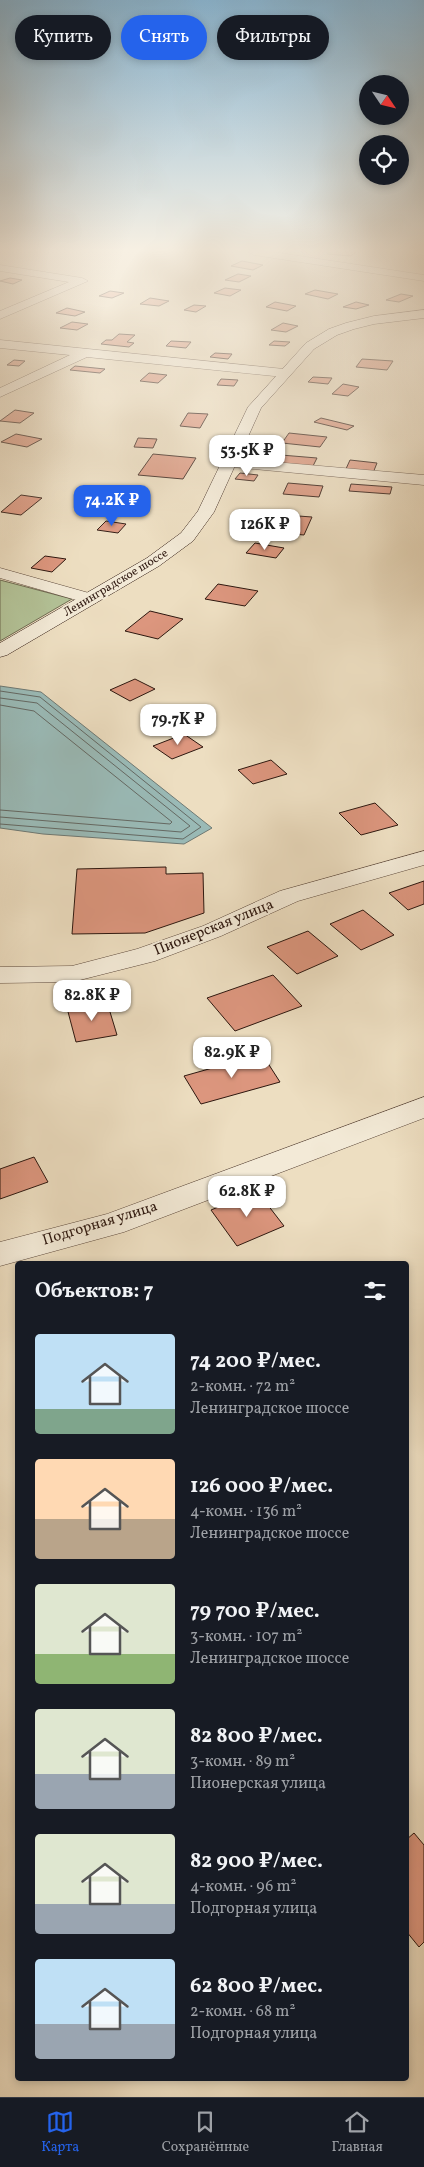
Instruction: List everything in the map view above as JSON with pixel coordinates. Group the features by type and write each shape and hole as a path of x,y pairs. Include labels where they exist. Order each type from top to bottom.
{"street":[{"path":"55,350 284,373"},
{"name":"Ленинградское шоссе","path":"0,651 153,562 187,537 206,512 252,412 284,373 306,350"},
{"path":"0,393 84,353"},
{"path":"227,463 424,480"},
{"path":"0,573 90,598"},
{"name":"Пионерская улица","path":"0,974 72,974 146,955 212,931 290,896 424,858"},
{"name":"Подгорная улица","path":"0,1254 114,1224 424,1107"}],"green space":[{"path":"0,580 72,599 0,641"}],"water":[{"path":"0,686 41,692 212,828 184,844 43,834 0,828"}],"building":[{"path":"215,353 232,354 228,359 210,357"},
{"path":"362,359 393,361 387,370 356,367"},
{"path":"14,360 25,361 19,366 7,365"},
{"path":"75,366 105,369 100,373 70,370"},
{"path":"149,373 167,375 158,383 140,381"},
{"path":"313,377 332,378 328,384 308,382"},
{"path":"221,379 238,380 234,386 217,385"},
{"path":"343,384 359,387 348,396 332,394"},
{"path":"15,410 34,413 20,423 0,421"},
{"path":"188,413 208,414 200,428 180,426"},
{"path":"321,418 354,426 347,430 314,422"},
{"path":"289,433 327,437 320,447 282,443"},
{"path":"16,434 42,439 27,447 1,442"},
{"path":"138,438 157,439 153,448 134,447"},
{"path":"153,454 196,458 183,479 138,475"},
{"path":"281,455 317,458 312,468 276,465"},
{"path":"350,460 377,463 373,473 345,471"},
{"path":"240,473 258,475 254,481 235,479"},
{"path":"288,483 323,486 319,497 283,494"},
{"path":"351,484 392,487 390,494 349,491"},
{"path":"21,495 42,498 21,515 1,512"},
{"path":"114,502 134,505 126,513 106,510"},
{"path":"271,514 312,517 304,535 261,531"},
{"path":"106,521 126,524 118,533 97,530"},
{"path":"255,543 284,548 276,558 246,553"},
{"path":"45,556 66,559 52,572 31,568"},
{"path":"218,584 258,591 245,606 205,599"},
{"path":"150,611 183,619 158,639 125,631"},
{"path":"135,679 155,689 130,701 110,690"},
{"path":"184,734 203,747 172,759 153,746"},
{"path":"271,760 287,774 253,784 238,770"},
{"path":"375,803 398,825 361,835 339,813"},
{"path":"166,867 166,874 203,873 204,913 145,933 72,934 77,869"},
{"path":"424,881 424,904 408,910 389,893"},
{"path":"363,910 394,935 361,950 330,924"},
{"path":"308,931 338,956 297,974 267,947"},
{"path":"273,975 302,1006 235,1031 207,998"},
{"path":"107,1002 117,1035 76,1042 67,1008"},
{"path":"262,1054 280,1082 201,1104 184,1076"},
{"path":"34,1157 48,1182 0,1199 0,1169"},
{"path":"257,1191 284,1226 237,1246 211,1210"},
{"path":"414,1833 424,1845 424,1942 419,1947 409,1935 409,1837"}]}
